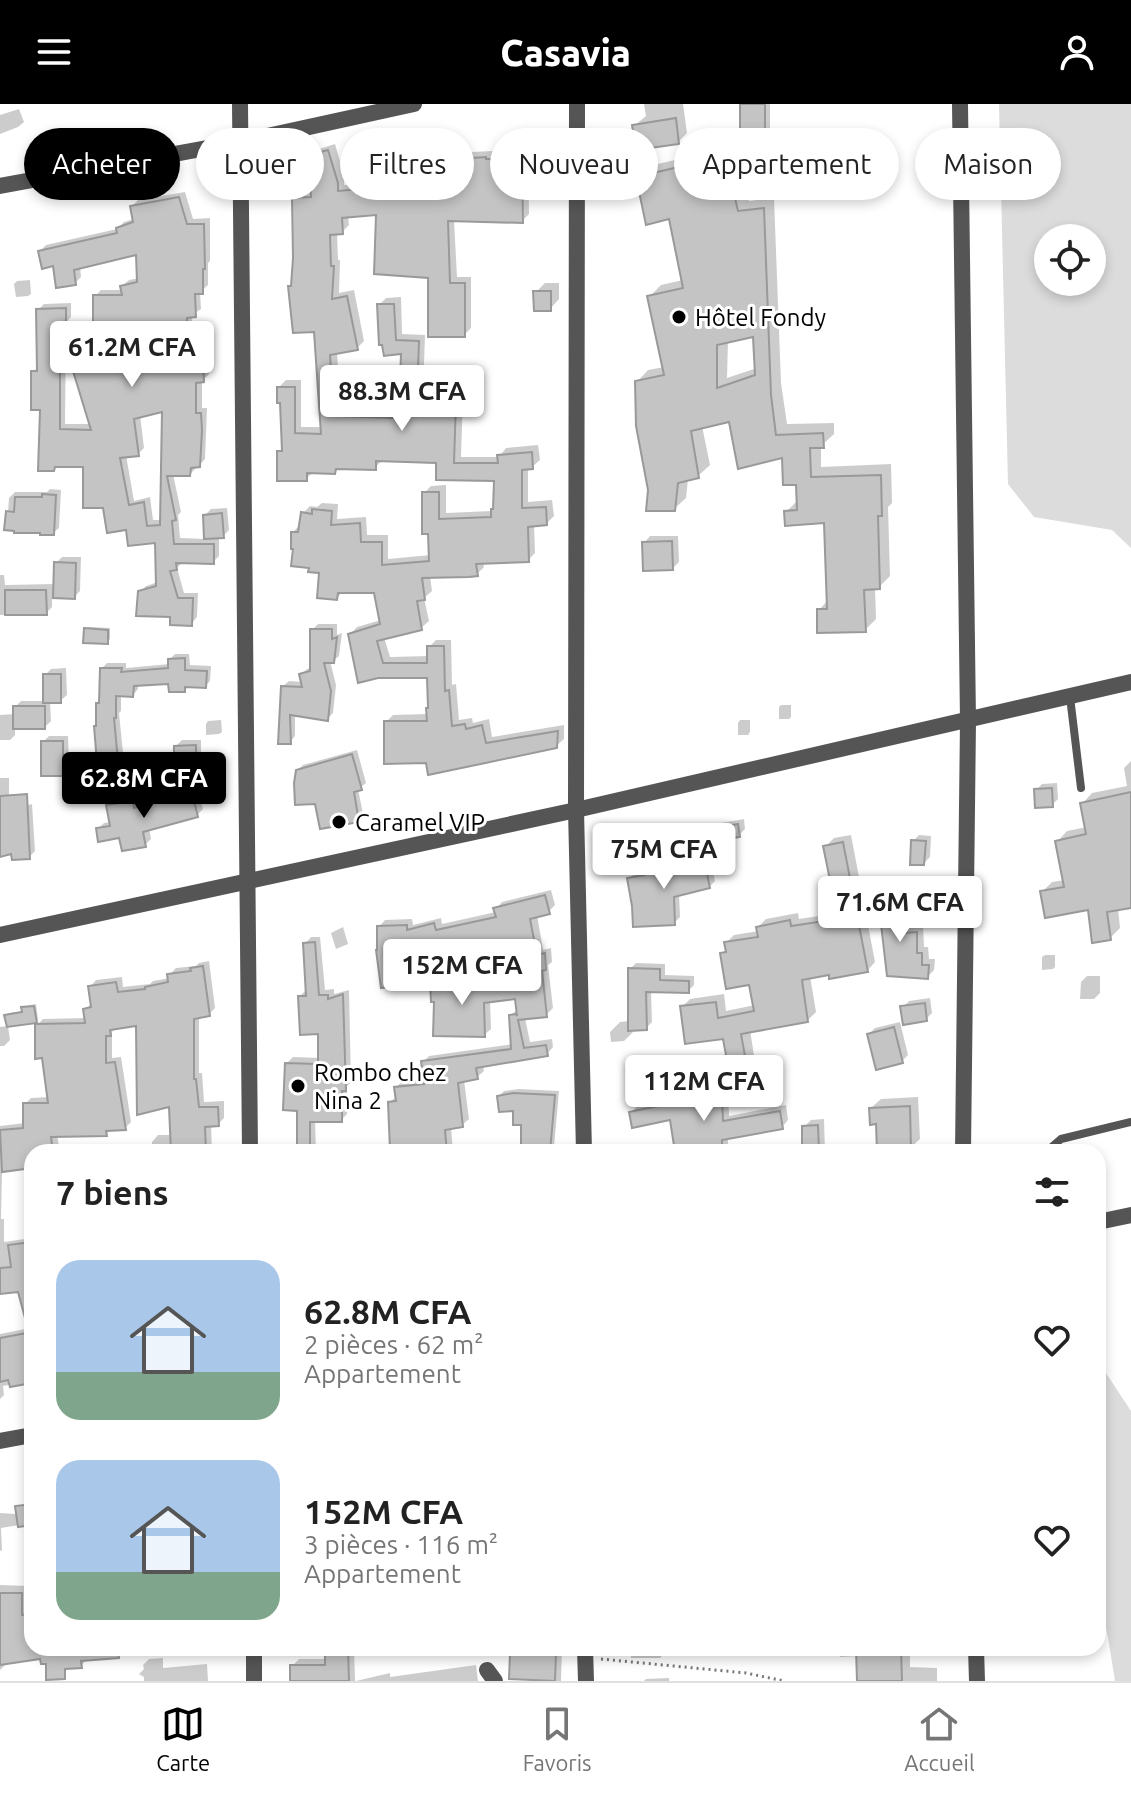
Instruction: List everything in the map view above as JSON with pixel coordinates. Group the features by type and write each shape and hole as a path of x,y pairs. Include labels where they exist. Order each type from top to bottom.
{"street":[{"path":"240,104 240,128"},
{"path":"304,128 414,104"},
{"path":"577,104 576,810 584,1144"},
{"path":"960,104 968,721 963,1144"},
{"path":"0,186 196,150"},
{"path":"241,200 250,1144"},
{"path":"0,935 576,810 1131,682"},
{"path":"1106,1220 1131,1215"},
{"path":"0,1441 24,1436"},
{"path":"254,1656 254,1681"},
{"path":"585,1656 586,1681"},
{"path":"976,1656 977,1681"}],"lane":[{"path":"1070,696 1081,788"},
{"path":"1055,1144 1061,1139 1131,1122"}],"path":[{"path":"616,1656 784,1681"}],"shaded area":[{"path":"999,104 1131,104 1131,548 1112,530 1034,517 1008,484 1001,200 1061,200 1061,128 1000,128"},
{"path":"1106,1373 1131,1411 1131,1681 1115,1681 1108,1638"}],"building":[{"path":"740,104 765,104 765,128 740,128"},
{"path":"676,118 674,145 658,147 658,128 632,128 632,125"},
{"path":"328,150 340,200 474,200 474,158 486,157 490,159 490,200 523,200 523,223 448,221 450,283 465,283 465,337 428,337 428,278 374,274 376,215 342,218 343,234 330,235 331,266 334,266 332,299 347,296 358,350 330,355 334,416 395,418 395,408 399,408 401,354 384,356 382,345 379,345 377,304 394,304 396,340 419,341 417,400 456,401 454,463 498,463 497,455 532,452 533,469 522,470 522,508 546,507 547,525 528,527 529,562 476,564 478,576 422,578 425,600 417,601 422,630 377,641 383,663 427,663 427,646 444,646 445,691 449,690 452,726 465,724 466,729 482,725 486,743 558,731 557,748 428,775 426,763 384,764 384,721 427,721 427,678 378,678 358,683 348,634 380,624 374,593 338,593 337,600 317,598 319,573 308,572 309,568 291,566 291,532 298,532 301,512 312,514 312,509 332,511 331,525 360,523 361,542 382,542 382,565 429,561 428,534 422,534 422,492 439,492 439,519 491,517 493,509 494,481 436,480 436,463 376,461 376,470 336,469 335,474 307,473 307,481 277,481 277,451 282,451 277,387 295,387 295,433 321,434 314,332 293,333 288,286 291,286 293,258 292,200 324,200 324,151"},
{"path":"674,168 674,200 735,200 738,211 764,208 771,395 776,435 823,433 824,448 810,448 811,477 881,475 882,516 878,516 880,589 864,590 866,632 817,633 817,609 827,609 824,523 785,526 784,511 797,510 796,485 783,485 782,458 738,469 729,422 691,431 699,478 678,483 675,511 646,511 648,490 636,426 635,381 664,375 647,296 683,288 669,219 646,225 641,200 658,200 658,172","holes":["753,337 755,375 717,388 717,345"]},
{"path":"180,200 187,224 204,224 203,294 195,294 196,317 187,318 186,362 203,361 204,382 196,383 196,413 201,413 202,430 200,467 191,468 190,476 167,476 176,520 172,521 174,544 214,544 214,564 176,563 177,570 170,571 178,598 193,598 192,626 170,625 170,617 136,616 138,591 156,586 155,543 128,546 126,530 107,533 103,508 83,508 83,467 55,467 54,471 38,471 40,410 31,410 31,371 37,371 36,309 66,308 66,325 60,325 60,429 91,430 66,348 93,345 93,295 122,295 120,286 137,282 136,255 74,270 76,285 56,288 53,266 42,269 38,251 117,233 116,228 133,222 130,206","holes":["162,412 160,525 147,526 144,502 129,505 120,458 139,456 134,419"]},
{"path":"533,291 551,291 551,311 534,311"},
{"path":"42,494 56,495 54,535 4,530 6,511 14,512 15,497 42,497"},
{"path":"222,513 224,538 204,539 203,515"},
{"path":"672,541 673,570 643,571 642,542"},
{"path":"54,562 76,563 75,599 53,598"},
{"path":"5,590 46,590 47,615 5,615"},
{"path":"84,628 108,630 108,644 83,643"},
{"path":"310,629 332,629 332,639 337,637 334,663 324,663 331,691 328,721 290,715 291,744 278,744 281,686 302,687 299,674 310,671"},
{"path":"185,658 185,670 207,671 206,688 185,687 185,692 169,692 168,684 134,686 133,697 116,696 114,718 118,761 97,763 94,726 96,703 99,703 100,668 122,668 121,672 168,668 168,659"},
{"path":"43,674 61,674 61,703 43,703"},
{"path":"13,706 45,706 45,729 13,729"},
{"path":"41,741 63,741 63,776 41,776"},
{"path":"196,745 196,773 174,773 174,746"},
{"path":"352,754 362,790 354,792 359,822 320,829 315,804 295,805 296,770"},
{"path":"1052,788 1053,807 1035,808 1034,789"},
{"path":"1131,792 1131,908 1107,912 1111,940 1092,943 1088,910 1045,918 1040,891 1064,887 1055,841 1086,834 1080,803"},
{"path":"192,793 198,817 143,832 146,847 122,851 119,838 98,842 96,828 110,826 106,805 133,801 134,808"},
{"path":"27,794 30,859 12,860 11,854 0,857 0,796"},
{"path":"738,824 740,837 715,841 713,829"},
{"path":"911,840 926,841 924,865 910,865"},
{"path":"843,842 868,972 802,980 808,1022 741,1034 749,1078 731,1082 723,1039 685,1044 680,1006 716,1002 718,1018 754,1011 749,985 726,989 720,953 726,952 724,942 758,937 756,927 790,920 791,926 838,919 823,846"},
{"path":"704,859 710,888 674,897 675,925 633,927 627,878 645,875 644,863 669,860 670,867"},
{"path":"545,895 550,914 530,919 537,955 545,953 546,970 542,971 547,1017 518,1020 524,1048 546,1045 548,1056 476,1068 478,1079 458,1083 463,1127 445,1130 446,1144 390,1144 388,1102 396,1101 394,1087 424,1084 421,1061 511,1049 509,1015 517,1016 515,999 484,1003 485,1037 433,1036 434,1002 431,1002 430,981 381,988 376,950 377,926 407,925 407,930 434,923 436,930 496,917 493,908","holes":["473,952 472,979 448,980 442,956"]},
{"path":"896,896 898,914 903,914 904,933 917,932 917,953 922,953 922,965 929,965 928,979 887,976 878,898"},
{"path":"315,942 319,995 328,995 328,999 343,994 346,1091 342,1091 342,1122 310,1122 310,1144 297,1144 297,1111 283,1110 285,1063 318,1064 318,1034 300,1035 298,996 306,996 303,943"},
{"path":"203,966 210,1016 194,1019 194,1079 199,1107 218,1107 219,1126 205,1127 206,1144 171,1144 169,1107 137,1115 136,1026 110,1030 111,1036 106,1036 106,1063 115,1062 126,1130 106,1131 107,1136 51,1137 52,1144 24,1144 24,1169 2,1172 0,1130 23,1128 23,1103 48,1103 42,1058 35,1059 35,1024 85,1023 83,1009 91,1007 88,986 116,982 118,992 145,989 168,982 167,974 191,971 190,968"},
{"path":"628,968 660,969 660,980 689,981 689,993 646,992 647,1030 628,1031"},
{"path":"925,1003 927,1021 903,1025 900,1006"},
{"path":"34,1006 37,1023 7,1027 4,1015 22,1012 21,1007"},
{"path":"894,1027 903,1063 876,1070 867,1034"},
{"path":"513,1093 555,1095 551,1144 521,1144 521,1125 513,1125 513,1111 499,1112 497,1096"},
{"path":"722,1094 723,1121 780,1111 783,1129 722,1140 722,1144 674,1144 670,1120 632,1128 629,1112 672,1101 707,1098 706,1095"},
{"path":"910,1106 911,1144 877,1144 876,1124 870,1125 869,1108"},
{"path":"818,1125 819,1144 802,1144 802,1126"},
{"path":"24,1243 24,1314 18,1292 0,1294 0,1268 11,1267 8,1245"},
{"path":"24,1334 24,1384 10,1387 8,1380 0,1382 0,1338"},
{"path":"24,1505 24,1526 18,1527 15,1506"},
{"path":"0,1593 22,1593 24,1656 119,1658 81,1661 82,1668 65,1669 65,1679 46,1680 46,1664 41,1664 40,1659 0,1665"},
{"path":"325,1656 348,1656 349,1681 290,1681 290,1665 325,1665"},
{"path":"510,1656 556,1656 555,1681 509,1679"},
{"path":"856,1656 901,1656 902,1681 857,1681"}],"place":[{"name":"Hôtel Fondy","path":"679,317"},
{"name":"Caramel VIP","path":"339,822"},
{"name":"Rombo chez Nina 2","path":"298,1086"}]}
